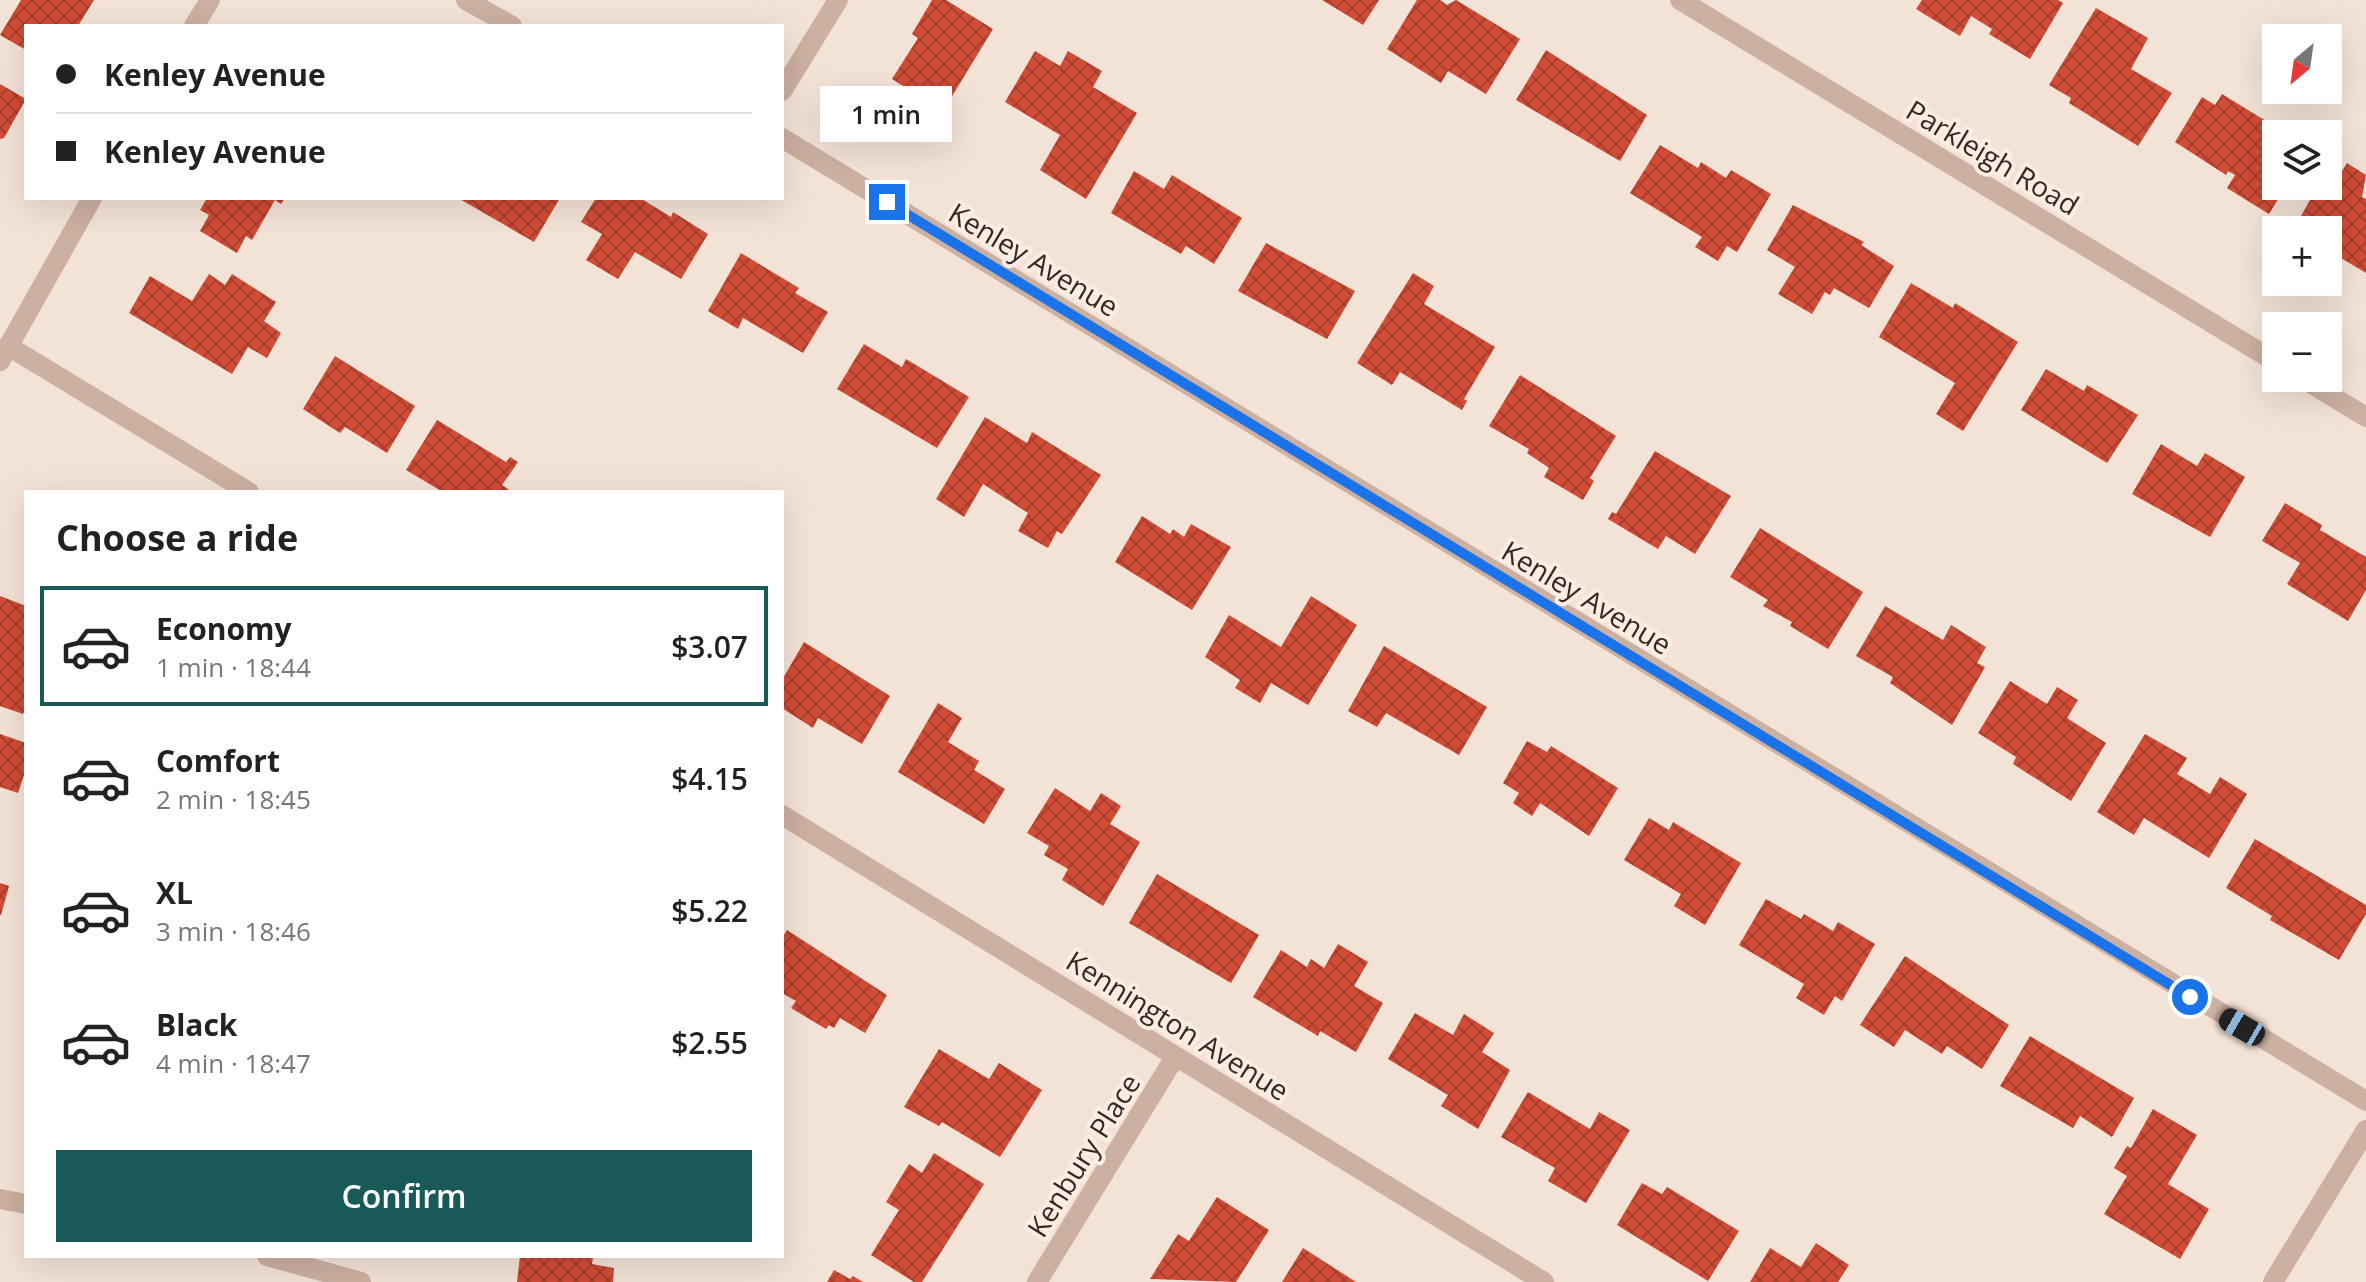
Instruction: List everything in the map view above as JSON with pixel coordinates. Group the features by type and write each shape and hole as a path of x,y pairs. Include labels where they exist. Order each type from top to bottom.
{"street":[{"path":"195,24 210,0"},
{"path":"466,0 508,24"},
{"path":"784,88 838,0"},
{"name":"Parkleigh Road","path":"1680,0 2262,353"},
{"name":"Kenley Avenue","path":"784,139 2366,1101"},
{"path":"91,200 4,354 245,490"},
{"path":"2325,392 2366,417"},
{"name":"Kennington Avenue","path":"784,816 1544,1282"},
{"name":"Kenbury Place","path":"1037,1282 1175,1057"},
{"path":"2273,1282 2366,1130"},
{"path":"0,1199 24,1204"},
{"path":"274,1258 361,1282"}],"building":[{"path":"21,0 94,0 79,24 24,24 24,49 0,35"},
{"path":"932,0 946,0 993,29 943,111 892,79 918,38 912,34"},
{"path":"1322,0 1379,0 1363,25"},
{"path":"1417,0 1440,0 1447,5 1456,0 1520,39 1486,94 1448,71 1441,83 1387,49"},
{"path":"1922,0 2058,0 2063,3 2030,59 1989,34 1992,29 1971,16 1960,36 1916,9"},
{"path":"2096,8 2148,38 2131,69 2172,93 2138,146 2069,103 2071,98 2049,85"},
{"path":"1546,50 1647,115 1620,161 1516,100"},
{"path":"1035,51 1060,66 1068,51 1102,71 1093,87 1137,113 1086,199 1040,170 1060,135 1005,102"},
{"path":"0,84 24,98 24,103 4,138 0,139"},
{"path":"2222,94 2264,120 2262,200 2278,200 2269,214 2227,188 2235,175 2228,171 2226,175 2175,142 2202,97 2215,105"},
{"path":"1660,145 1698,168 1701,162 1726,178 1731,170 1771,194 1737,252 1727,246 1718,261 1695,247 1702,237 1630,193"},
{"path":"2347,163 2366,175 2362,197 2366,199 2366,273 2342,259 2342,216 2301,216 2310,200 2342,200 2342,171"},
{"path":"1134,171 1164,189 1172,175 1242,218 1214,264 1186,246 1181,254 1111,213"},
{"path":"206,200 275,200 252,240 246,236 237,253 200,231 209,215 200,210"},
{"path":"461,200 559,200 534,242"},
{"path":"595,200 643,200 671,217 673,212 708,234 681,279 635,252 618,279 586,260 602,234 581,222"},
{"path":"1793,205 1864,242 1861,245 1894,266 1869,308 1834,288 1830,295 1825,292 1812,314 1778,294 1795,267 1767,250"},
{"path":"1266,243 1355,291 1327,339 1238,291"},
{"path":"741,253 799,288 795,293 828,312 803,353 743,318 738,329 708,311"},
{"path":"1413,273 1434,286 1424,304 1495,347 1464,399 1467,401 1462,410 1400,372 1392,385 1357,363"},
{"path":"209,274 225,285 232,274 276,302 264,321 281,333 267,358 248,347 232,374 129,313 150,276 192,301"},
{"path":"1911,283 1953,308 1955,303 2018,342 1963,431 1936,414 1955,383 1879,337"},
{"path":"864,344 902,367 906,359 969,397 937,448 837,389"},
{"path":"335,356 415,406 387,453 345,427 340,433 303,409"},
{"path":"2046,369 2084,391 2087,385 2138,415 2107,463 2021,410"},
{"path":"1520,375 1616,436 1590,478 1594,481 1583,500 1544,477 1549,468 1527,453 1529,449 1489,426"},
{"path":"985,417 1027,443 1032,432 1101,475 1062,534 1057,531 1048,548 1018,531 1028,513 983,484 964,517 936,499"},
{"path":"437,420 506,462 510,457 518,462 502,485 509,490 440,490 406,470"},
{"path":"2161,444 2197,466 2205,453 2245,477 2210,537 2132,494"},
{"path":"1655,451 1731,496 1695,554 1666,536 1658,549 1608,519 1612,512 1616,514"},
{"path":"2285,503 2322,525 2320,530 2366,557 2366,590 2348,621 2287,584 2300,563 2262,541"},
{"path":"1142,516 1170,534 1173,529 1184,537 1191,524 1231,547 1192,610 1115,562"},
{"path":"1760,528 1863,592 1828,649 1790,626 1792,622 1763,606 1768,600 1730,577"},
{"path":"0,596 24,605 24,711 23,714 0,706"},
{"path":"1311,596 1357,625 1308,705 1271,683 1260,703 1235,688 1240,680 1205,657 1229,615 1281,647"},
{"path":"1885,606 1943,640 1951,625 1986,647 1977,663 1985,667 1952,725 1890,683 1893,677 1856,656"},
{"path":"804,642 890,696 862,744 818,718 813,728 784,709 784,677"},
{"path":"1384,646 1487,707 1459,755 1386,713 1377,727 1348,711"},
{"path":"2010,681 2047,704 2057,687 2078,700 2067,718 2106,743 2071,801 2013,764 2016,757 1978,733"},
{"path":"938,703 962,718 948,742 979,761 974,770 1005,789 984,824 898,772"},
{"path":"0,734 24,742 24,775 18,793 0,787"},
{"path":"2145,734 2187,758 2177,774 2210,794 2220,777 2247,794 2209,858 2144,818 2134,835 2097,812"},
{"path":"1527,741 1547,752 1551,746 1618,788 1589,836 1540,803 1532,816 1513,803 1519,793 1503,783"},
{"path":"1055,788 1090,811 1101,793 1121,806 1110,824 1140,842 1103,906 1062,880 1068,869 1044,855 1049,846 1027,833"},
{"path":"1649,818 1669,830 1673,822 1741,863 1705,925 1674,906 1681,894 1624,860"},
{"path":"2255,839 2366,905 2366,914 2339,960 2270,920 2272,916 2226,888"},
{"path":"1157,874 1259,935 1231,983 1129,923"},
{"path":"0,883 9,886 1,915 0,915"},
{"path":"1766,899 1801,919 1804,914 1833,931 1838,922 1875,944 1842,1001 1835,996 1824,1015 1796,998 1804,984 1739,945"},
{"path":"787,930 887,995 865,1033 840,1018 834,1028 829,1025 826,1029 791,1008 796,1001 784,994 784,935"},
{"path":"1338,944 1368,962 1354,986 1383,1003 1356,1052 1320,1031 1318,1036 1253,997 1281,950 1307,967 1311,959 1324,968"},
{"path":"1905,956 2009,1025 1982,1069 1947,1046 1942,1054 1905,1030 1894,1047 1860,1025"},
{"path":"1415,1013 1453,1035 1464,1014 1494,1033 1482,1052 1510,1070 1478,1129 1441,1106 1448,1095 1388,1059"},
{"path":"2030,1036 2134,1098 2112,1137 2080,1116 2073,1128 2000,1086"},
{"path":"939,1049 989,1079 999,1063 1042,1090 1000,1157 942,1122 939,1126 904,1107"},
{"path":"1528,1092 1590,1129 1599,1112 1630,1130 1586,1203 1548,1181 1555,1168 1501,1137"},
{"path":"2153,1109 2197,1135 2168,1184 2209,1209 2180,1259 2104,1214 2127,1176 2114,1168 2127,1146 2131,1148"},
{"path":"934,1153 984,1184 922,1282 914,1282 871,1255 899,1210 886,1202 909,1164 922,1173"},
{"path":"1642,1183 1662,1194 1667,1187 1739,1231 1708,1281 1617,1225"},
{"path":"1217,1197 1269,1230 1236,1282 1150,1279 1178,1234 1189,1241"},
{"path":"1816,1243 1849,1265 1838,1282 1750,1282 1770,1248 1801,1267"},
{"path":"1303,1248 1356,1282 1282,1282"},
{"path":"520,1258 593,1258 592,1264 614,1268 613,1282 517,1282"},
{"path":"834,1270 850,1279 853,1276 863,1282 827,1282"}],"route":[{"path":"887,202 2190,997"}]}
